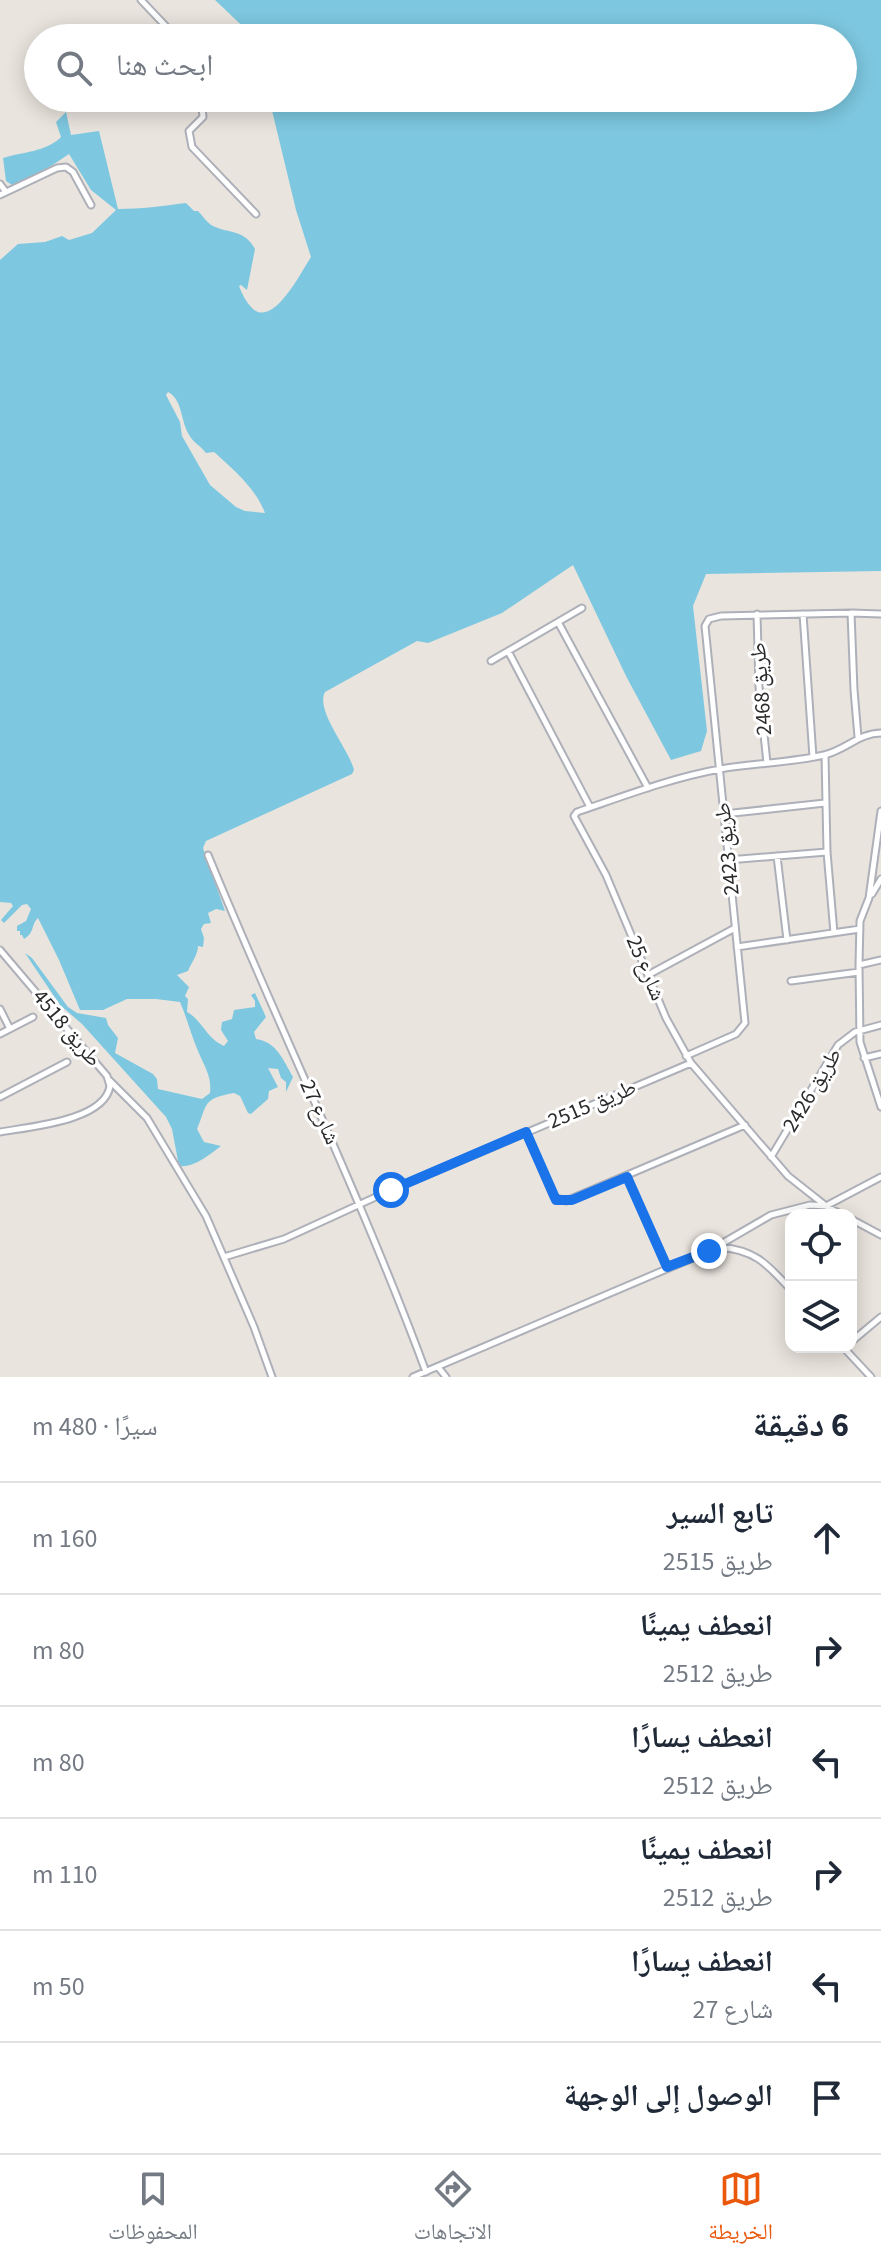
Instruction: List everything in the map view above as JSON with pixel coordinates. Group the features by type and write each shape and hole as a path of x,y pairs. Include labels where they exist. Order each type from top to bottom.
{"street":[{"path":"141,0 164,24"},
{"path":"202,112 203,117 189,131 192,147 256,214"},
{"path":"0,184 3,193 57,168 66,167 73,172 91,205"},
{"path":"491,661 582,608"},
{"path":"851,613 858,737"},
{"path":"757,614 881,614"},
{"name":"طريق 2468","path":"757,614 759,687 767,763"},
{"name":"طريق 2423","path":"686,1056 736,1034 745,1023 705,626 715,617 757,614"},
{"name":"طريق 2468","path":"803,614 813,757"},
{"path":"558,622 648,788"},
{"path":"508,651 590,807 719,769 825,755 840,750 858,737 881,733"},
{"path":"825,755 827,852 834,933"},
{"path":"724,814 825,803"},
{"name":"شارع 25","path":"590,807 577,812 574,818 606,875 686,1056 788,1176 831,1209"},
{"path":"869,898 881,811"},
{"path":"728,860 827,852"},
{"name":"شارع 27","path":"208,855 256,971 361,1203 426,1372"},
{"path":"777,856 787,940"},
{"path":"881,879 862,912 859,968 859,1031 864,1058 881,1107"},
{"name":"طريق 2423","path":"648,975 735,928"},
{"path":"737,947 860,929"},
{"name":"طريق 4518","path":"0,950 109,1080 110,1091 104,1100 82,1114 0,1132"},
{"path":"791,981 859,968 881,960"},
{"path":"0,1009 10,1029"},
{"path":"0,1034 33,1017"},
{"path":"859,1031 881,1025"},
{"name":"طريق 2426","path":"771,1157 834,1051 843,1040 859,1031"},
{"path":"864,1058 881,1054"},
{"path":"0,1097 67,1062"},
{"name":"طريق 2515","path":"224,1257 284,1239 361,1203 691,1063"},
{"path":"109,1080 134,1102 153,1127 206,1216 272,1377"},
{"path":"873,1086 881,1084"},
{"path":"526,1132 556,1200 572,1200 745,1125"},
{"path":"627,1177 667,1267"},
{"path":"413,1377 717,1247 771,1215 810,1205 826,1206 881,1177"},
{"path":"857,1222 881,1235"},
{"path":"717,1247 754,1255 785,1284"},
{"path":"857,1337 881,1317"},
{"path":"849,1353 871,1377"},
{"path":"438,1367 446,1377"}],"water":[{"path":"215,0 881,0 881,571 706,574 693,606 707,731 701,751 671,760 626,676 573,565 502,613 428,643 417,641 325,692 323,700 328,719 351,761 352,774 206,841 203,848 225,911 216,909 208,913 211,923 204,924 201,929 203,947 198,946 188,971 177,975 189,987 185,996 188,999 187,1012 224,1046 228,1041 221,1030 222,1022 232,1019 234,1010 255,1007 251,995 255,993 266,1017 254,1032 256,1039 274,1048 293,1077 286,1092 286,1082 278,1069 268,1068 278,1087 269,1091 268,1099 251,1114 240,1096 234,1093 211,1100 197,1129 204,1142 221,1146 196,1163 179,1166 172,1129 166,1117 82,1024 60,1005 25,953 68,1007 77,1013 106,1018 118,1038 115,1053 153,1074 158,1089 202,1099 210,1093 209,1076 180,1002 127,999 103,1010 80,1010 38,918 24,939 17,931 17,926 26,921 31,909 27,904 22,905 4,923 1,920 13,906 0,902 0,260 18,244 45,242 62,236 69,240 92,233 116,210 91,190 69,154 39,174 12,185 6,181 3,158 41,149 55,142 61,137 56,122 66,112 71,135 99,131 118,209 186,203 211,225 241,235 251,243 255,249 247,290 239,286 250,306 260,312 269,311 286,296 311,257 272,112 857,112 857,24 240,24","holes":["168,392 179,405 192,439 206,453 214,452 237,473 265,513 236,507 210,485 182,436 180,422 166,395"]}],"route":[{"path":"391,1190 526,1132 556,1200 572,1200 627,1177 667,1267 709,1251"}]}
